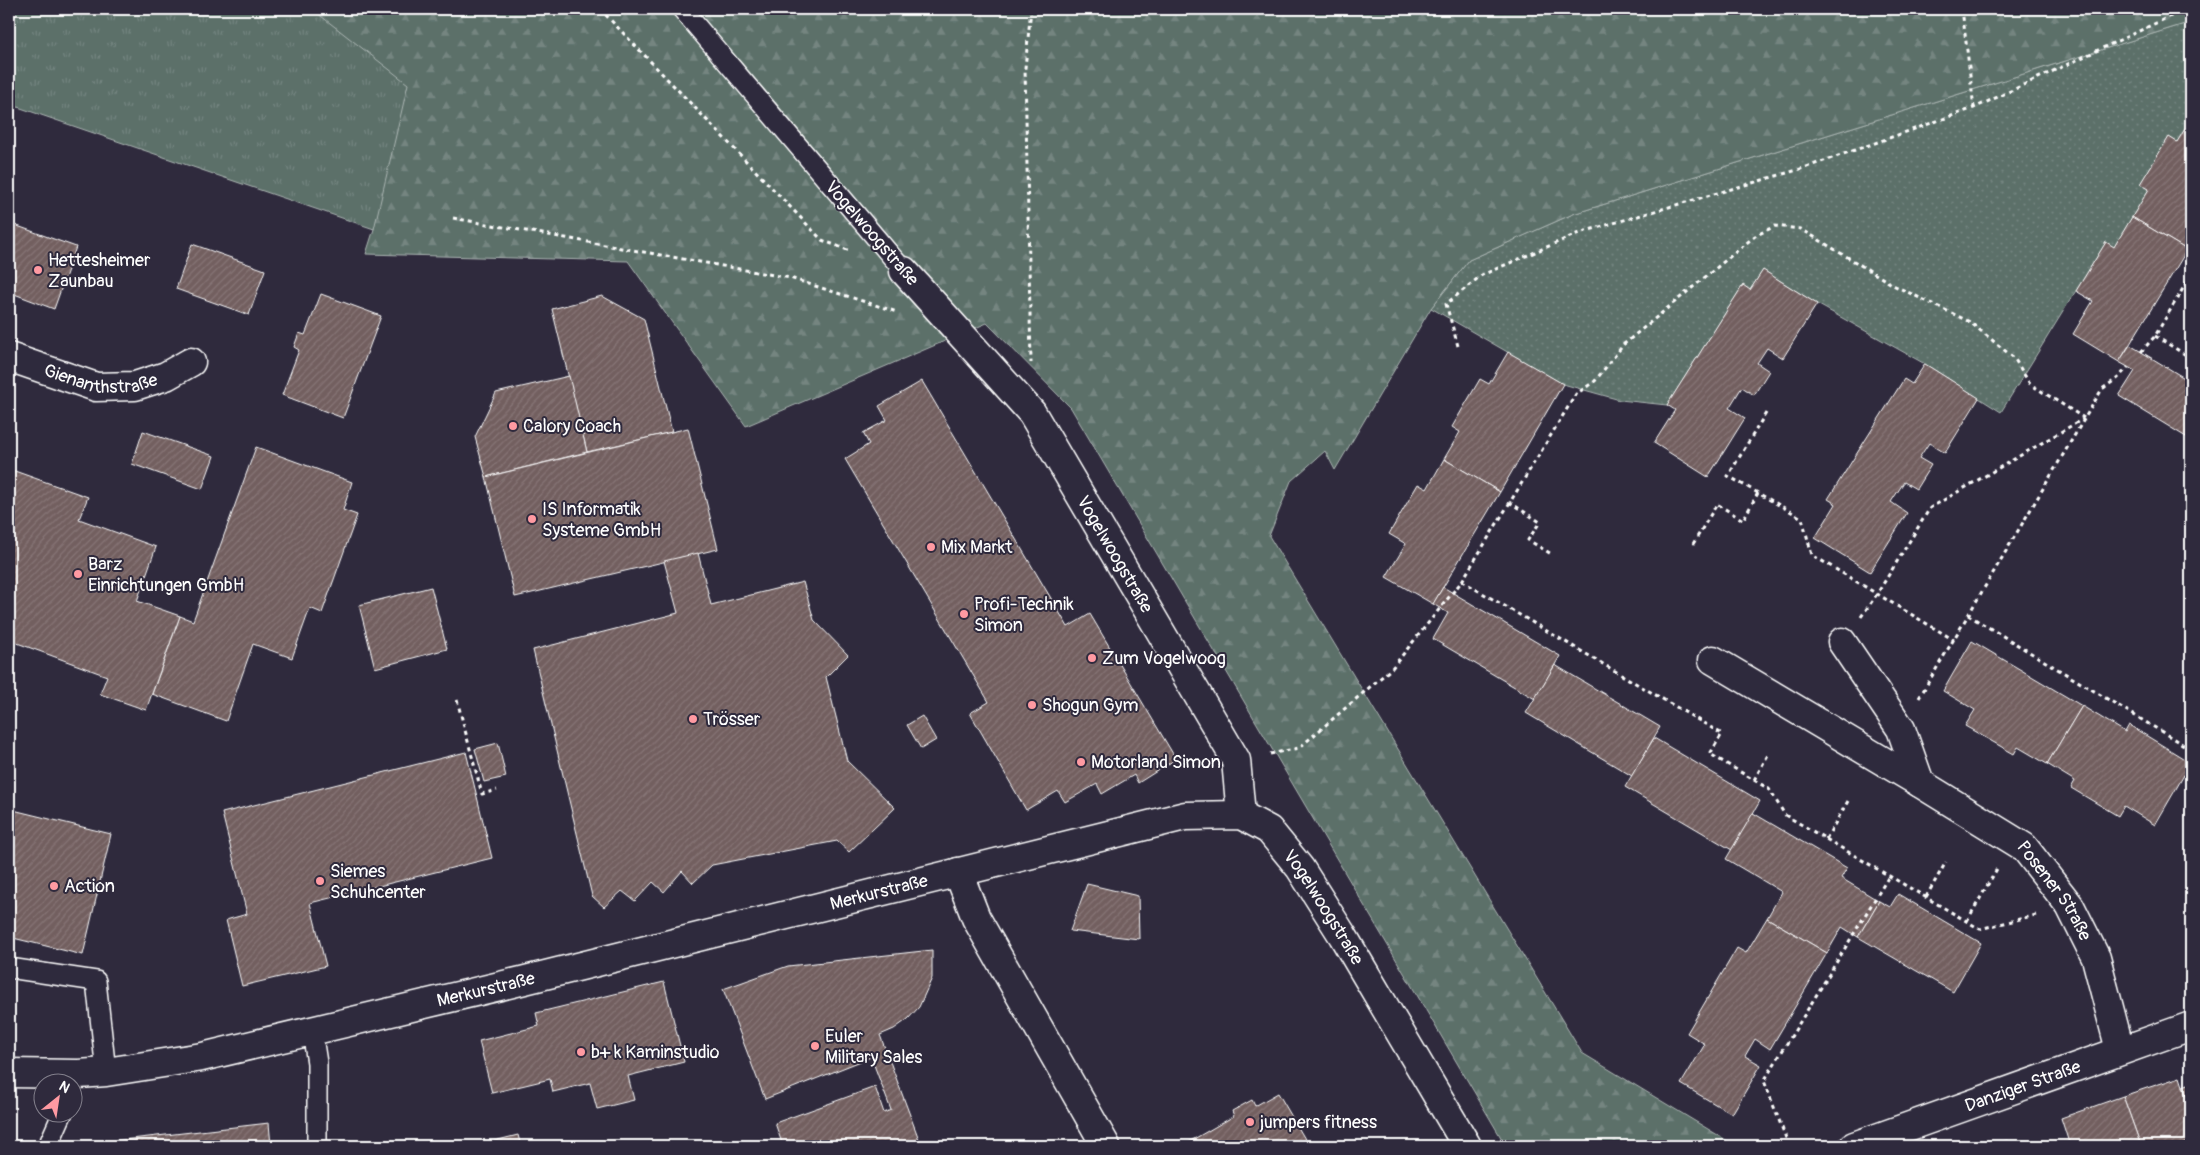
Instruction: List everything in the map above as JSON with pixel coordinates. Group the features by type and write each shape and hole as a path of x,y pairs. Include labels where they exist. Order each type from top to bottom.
{"street":[{"name":"Vogelwoogstraße","path":"904,271 1032,414 1236,760 1241,814 1270,830 1300,868 1343,936 1467,1146"},
{"name":"Gienanthstraße","path":"9,357 96,387 135,386 166,376 191,362"},
{"path":"1842,642 1901,729 1920,784"},
{"name":"Posener Straße","path":"1713,660 2024,846 2070,906 2096,958 2120,1050"},
{"name":"Merkurstraße","path":"9,1073 86,1078 202,1057 1185,816 1241,814"},
{"path":"958,872 976,918 1106,1146"},
{"name":"Danziger Straße","path":"1854,1146 2191,1026"}],"lane":[{"name":"Vogelwoogstraße","path":"682,9 904,271"},
{"path":"9,968 96,981 86,1078"},
{"path":"312,1031 317,1064 317,1146"},
{"path":"48,1146 59,1122"}],"path":[{"path":"600,9 822,240 858,254"},
{"path":"1031,9 1025,68 1032,414"},
{"path":"1962,9 1974,108"},
{"path":"1458,346 1446,304 1482,275 1579,233 1804,168 1974,108 2186,9"},
{"path":"453,218 790,278 898,313"},
{"path":"1270,754 1299,748 1392,668 1462,581 1576,394 1594,381 1624,344 1755,236 1775,226 1801,229 1895,286 1970,322 2014,358 2030,384 2084,418"},
{"path":"2141,352 2155,336 2191,275"},
{"path":"2155,336 2191,358"},
{"path":"1901,729 2102,389 2118,378 2128,367"},
{"path":"1766,413 1728,476 1802,518 1812,554 1954,640"},
{"path":"1842,642 1877,594 1930,508 2084,418"},
{"path":"1693,544 1717,504 1743,520 1758,493"},
{"path":"1509,502 1540,522 1528,540 1553,554"},
{"path":"1462,581 1722,734 1710,754 1769,789 1785,815 1980,929 2070,906"},
{"path":"1968,615 2187,747"},
{"path":"457,700 482,794 497,790"},
{"path":"1754,780 1768,755"},
{"path":"1826,839 1848,801"},
{"path":"1926,897 1946,862"},
{"path":"1789,1146 1764,1081 1889,876"},
{"path":"1967,921 1986,888"}],"green space":[{"path":"9,9 312,9 408,84 374,229 9,104"},
{"path":"312,9 2191,9 2191,22 1573,214 1469,260 1431,308 1335,470 1325,451 1291,481 1269,536 1582,1053 1736,1146 1506,1146 1071,408 987,323 746,426 628,261 366,254 374,229"},
{"path":"2191,22 2191,119 2177,142 2169,137 2140,184 2149,189 2114,247 2106,242 2001,412 1925,364 1817,304 1763,270 1750,290 1743,285 1667,405 1620,400 1563,384 1431,308 1469,260 1573,214"}],"building":[{"path":"2191,119 2191,242 2187,250 2132,217 2149,189 2140,184 2169,137 2177,142"},
{"path":"2132,217 2187,250 2119,362 2073,334 2093,301 2076,291 2106,242 2114,247"},
{"name":"Hettesheimer Zaunbau","path":"9,223 76,247 54,309 9,292"},
{"path":"192,244 265,270 249,315 176,289"},
{"path":"1763,270 1817,304 1783,358 1767,348 1757,363 1769,371 1754,395 1742,387 1729,408 1745,418 1708,477 1654,443 1675,410 1667,405 1743,285 1750,290"},
{"path":"321,294 381,316 343,418 282,395 299,350 294,347 299,333 305,335"},
{"path":"602,296 644,319 672,432 587,452 552,309"},
{"path":"2130,345 2191,382 2191,440 2119,396 2135,371 2119,362"},
{"path":"1508,352 1563,384 1500,492 1444,459 1460,432 1452,427 1480,379 1489,384"},
{"path":"1925,364 1979,398 1945,453 1929,443 1919,458 1931,465 1916,489 1904,482 1891,502 1907,513 1870,572 1815,538 1836,504 1828,499 1904,379 1912,384"},
{"path":"569,376 587,452 486,477 475,437 496,393"},
{"path":"922,381 1068,627 1090,614 1176,759 1138,783 1134,775 1102,794 1097,784 1065,802 1058,791 1026,810 970,713 989,702 845,459 869,444 863,433 887,420 879,406"},
{"path":"688,428 718,549 515,597 486,477"},
{"path":"143,431 214,456 202,489 132,464"},
{"path":"256,447 352,482 343,510 357,515 322,613 310,608 292,658 253,644 226,721 152,694 180,616 193,621"},
{"path":"1444,459 1500,492 1433,604 1386,577 1406,544 1389,534 1418,484 1427,489"},
{"name":"Barz Einrichtungen GmbH","path":"9,469 88,497 79,519 156,547 137,601 180,616 146,710 100,694 107,676 9,640"},
{"name":"Trösser","path":"698,553 711,605 803,582 814,620 848,655 826,677 847,761 895,808 849,852 837,841 712,865 693,883 682,871 664,892 653,882 635,901 622,891 604,907 592,896 533,650 678,613 664,561"},
{"path":"431,587 447,649 375,668 359,605"},
{"path":"1443,587 1560,656 1535,699 1433,639 1448,613 1433,604"},
{"path":"1972,641 2082,706 2047,764 2018,747 2014,754 1965,726 1975,710 1943,691"},
{"path":"1555,665 1660,727 1632,776 1526,713"},
{"path":"2082,706 2125,732 2129,725 2191,763 2155,825 2124,806 2118,816 2071,788 2075,781 2047,764"},
{"path":"922,716 936,740 921,749 907,725"},
{"path":"1654,738 1760,801 1732,850 1625,787"},
{"path":"498,743 506,777 484,782 475,749"},
{"name":"Siemes Schuhcenter","path":"466,752 492,858 310,903 326,966 242,986 226,920 247,914 222,813"},
{"name":"Action","path":"9,809 111,834 83,955 9,937"},
{"path":"1753,813 1847,868 1841,878 1879,901 1858,937 1842,927 1827,953 1767,918 1782,892 1726,859"},
{"path":"1087,884 1138,896 1139,939 1070,931"},
{"path":"1898,894 1981,943 1953,992 1858,937 1879,901 1890,907"},
{"path":"1767,918 1827,953 1770,1049 1755,1039 1745,1056 1761,1065 1732,1114 1681,1084 1705,1044 1687,1033 1737,948 1746,953"},
{"name":"Euler Military Sales","path":"932,950 932,978 919,1007 908,1019 894,1029 880,1035 920,1142 909,1146 783,1146 775,1123 875,1087 884,1113 891,1110 871,1057 765,1099 723,989 788,966"},
{"name":"b+ k Kaminstudio","path":"664,982 684,1062 628,1076 634,1100 597,1109 590,1083 553,1092 550,1079 492,1093 479,1041 539,1026 536,1013"},
{"path":"2180,1077 2191,1110 2191,1141 2177,1146 2141,1146 2123,1096"},
{"path":"2191,1083 2191,1110 2183,1086"},
{"path":"1278,1093 1309,1146 1190,1146 1187,1143 1234,1116 1232,1111 1252,1100 1255,1106"},
{"path":"2123,1096 2141,1146 2070,1146 2061,1118"},
{"path":"269,1123 271,1146 71,1146"},
{"path":"518,1135 521,1146 491,1146 490,1142"},
{"path":"2008,1140 2010,1146 1989,1146"}],"place":[{"name":"Hettesheimer Zaunbau","path":"38,270"},
{"name":"Calory Coach","path":"513,426"},
{"name":"IS Informatik Systeme GmbH","path":"532,519"},
{"name":"Mix Markt","path":"931,547"},
{"name":"Barz Einrichtungen GmbH","path":"78,574"},
{"name":"Profi-Technik Simon","path":"964,614"},
{"name":"Zum Vogelwoog","path":"1092,658"},
{"name":"Shogun Gym","path":"1032,705"},
{"name":"Trösser","path":"693,719"},
{"name":"Motorland Simon","path":"1081,762"},
{"name":"Siemes Schuhcenter","path":"320,881"},
{"name":"Action","path":"54,886"},
{"name":"Euler Military Sales","path":"815,1046"},
{"name":"b+ k Kaminstudio","path":"581,1052"},
{"name":"jumpers fitness","path":"1250,1122"}]}
